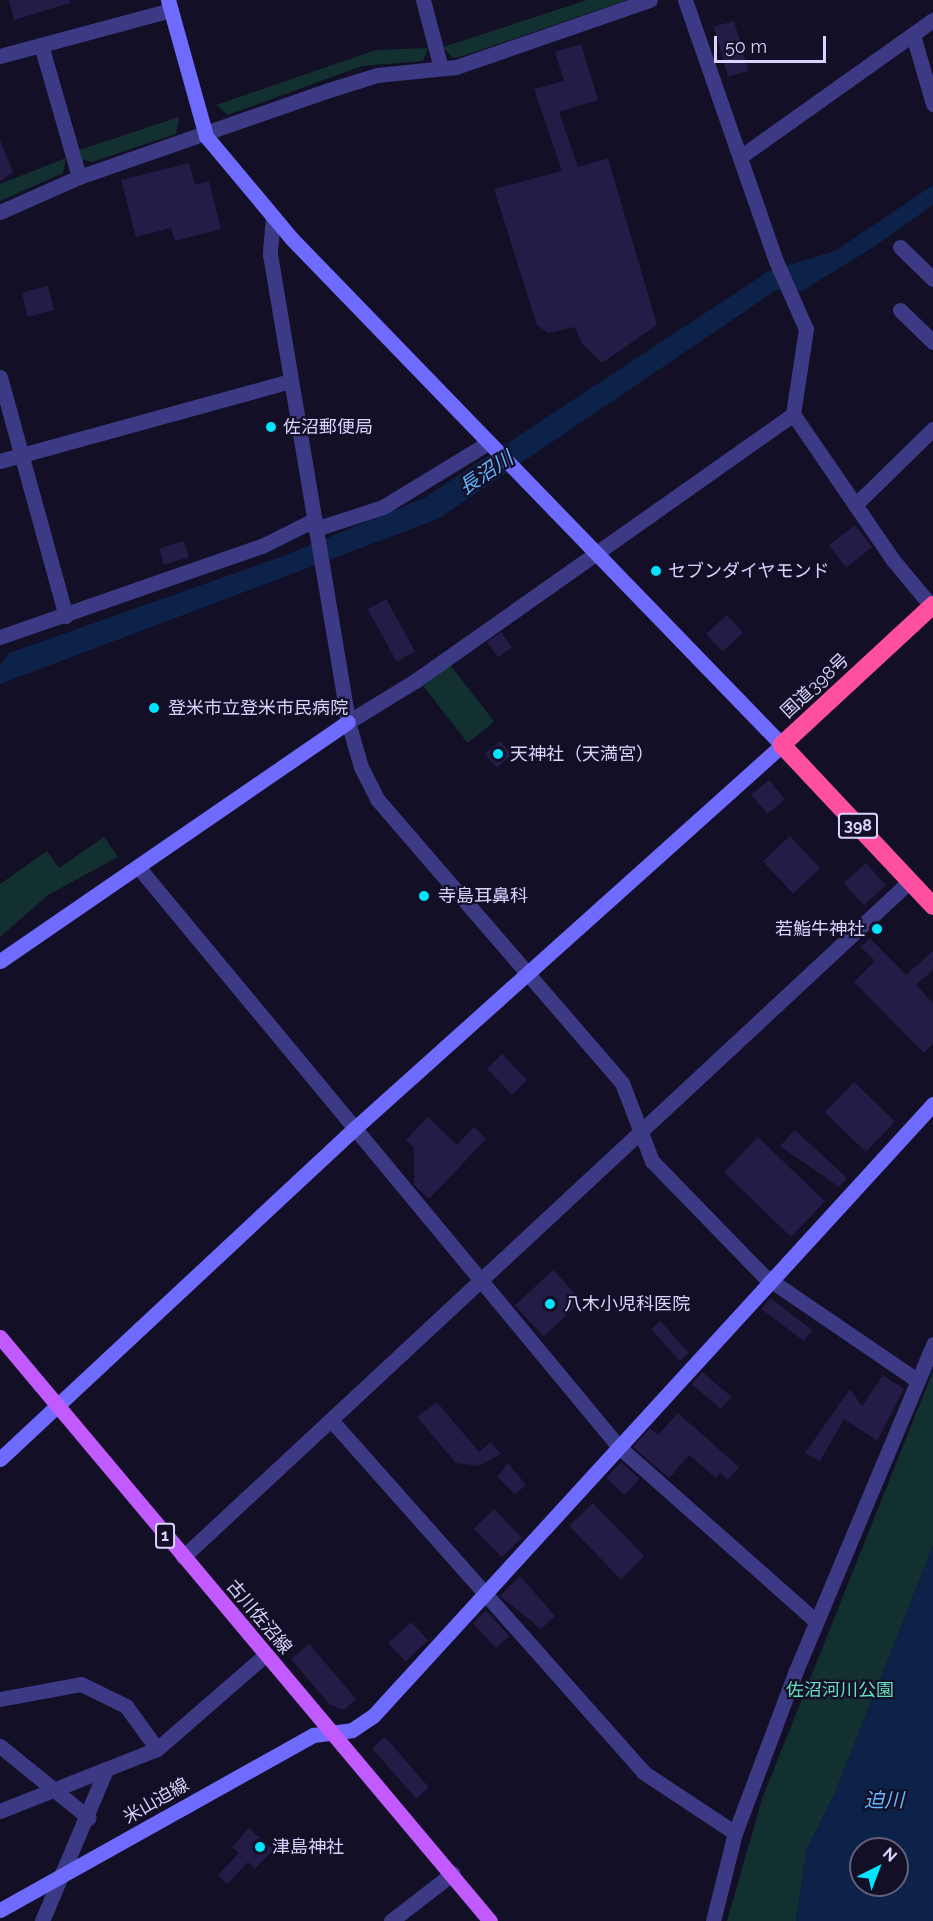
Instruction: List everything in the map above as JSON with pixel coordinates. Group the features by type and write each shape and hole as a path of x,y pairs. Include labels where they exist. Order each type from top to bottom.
{"highway":[{"name":"国道398号","path":"932,606 782,746 933,906"}],"main road":[{"name":"古川佐沼線","path":"0,1337 265,1655 453,1873 490,1921"}],"street":[{"path":"423,0 441,68"},
{"path":"0,212 79,177 206,136 377,75 441,68 510,50 650,0"},
{"path":"0,961 593,556 793,414 808,337 776,261 685,0"},
{"path":"0,56 169,5 206,136 273,217 593,556 782,746 526,972 355,1128 0,1460"},
{"path":"740,157 933,20"},
{"path":"913,35 933,104"},
{"path":"41,45 79,177"},
{"path":"273,217 270,254 348,722 360,767 377,799 622,1083 644,1131 652,1161 771,1280 918,1381"},
{"path":"900,247 933,279"},
{"path":"900,310 933,342"},
{"path":"0,377 66,616"},
{"path":"0,461 290,381"},
{"path":"793,414 855,505 932,606"},
{"path":"855,505 933,429"},
{"path":"0,637 401,498 491,446"},
{"path":"139,868 620,1448 816,1621"},
{"path":"183,1557 482,1283 910,881"},
{"name":"米山迫線","path":"0,1910 313,1735 352,1730 373,1716 933,1104"},
{"path":"713,1921 735,1833 816,1621 933,1344"},
{"path":"331,1420 484,1596 643,1772 735,1833"},
{"path":"0,1811 105,1772 157,1749 265,1655"},
{"path":"0,1699 81,1684 126,1706 157,1749"},
{"path":"0,1746 51,1792 89,1818"},
{"path":"42,1921 89,1818 105,1772"},
{"path":"391,1921 453,1873"}],"green space":[{"path":"587,0 627,0 463,56 453,58 443,47"},
{"path":"428,48 423,61 362,66 228,115 216,105 376,50"},
{"path":"179,117 176,134 92,162 81,159 79,150"},
{"path":"66,158 63,173 0,201 0,184"},
{"path":"450,665 494,722 468,743 423,686"},
{"path":"104,837 118,857 48,895 0,937 0,884 47,851 59,868"},
{"name":"佐沼河川公園","path":"933,1371 933,1546 835,1793 807,1849 796,1921 727,1921 762,1799"}],"water":[{"name":"長沼川","path":"933,185 933,205 872,248 802,291 778,289 438,519 0,684 0,666 9,653 281,557 424,498 769,271 835,251"},
{"name":"迫川","path":"933,1546 933,1921 796,1921 807,1849 835,1793"}],"building":[{"path":"9,0 70,0 70,3 14,20"},
{"path":"734,21 748,71 728,77 714,27"},
{"path":"581,44 598,100 559,112 578,167 608,158 657,325 602,363 582,344 575,327 548,333 537,325 494,189 562,171 534,89 564,81 555,52"},
{"path":"0,140 13,172 0,182"},
{"path":"189,163 195,185 209,181 221,229 175,241 171,228 136,237 121,180"},
{"path":"48,286 54,310 28,317 22,293"},
{"path":"855,525 872,547 846,567 829,545"},
{"path":"184,541 189,557 164,565 159,549"},
{"path":"386,599 415,651 397,662 368,609"},
{"path":"727,615 743,633 722,652 706,634"},
{"path":"501,632 512,648 498,657 487,642"},
{"name":"天神社（天満宮）","path":"500,741 512,755 497,768 485,754"},
{"path":"769,780 785,799 767,814 751,795"},
{"path":"790,836 820,868 793,893 763,861"},
{"path":"866,863 886,885 864,905 844,883"},
{"path":"870,938 906,975 933,951 933,970 916,985 933,1003 933,1044 924,1053 854,982 875,961 861,947"},
{"path":"502,1054 527,1080 512,1094 487,1069"},
{"path":"854,1082 895,1122 866,1152 825,1112"},
{"path":"428,1117 457,1145 474,1127 486,1139 429,1199 414,1185 414,1148 406,1140"},
{"path":"795,1130 847,1178 839,1187 780,1146"},
{"path":"758,1137 825,1202 791,1237 724,1172"},
{"name":"八木小児科医院","path":"553,1270 582,1301 544,1336 515,1305"},
{"path":"770,1298 812,1330 804,1341 762,1309"},
{"path":"660,1321 689,1353 680,1361 651,1329"},
{"path":"702,1372 731,1396 721,1409 692,1384"},
{"path":"883,1375 904,1389 877,1441 844,1419 820,1461 805,1453 850,1389 862,1406"},
{"path":"437,1402 479,1452 491,1442 501,1454 478,1466 456,1463 417,1417"},
{"path":"678,1413 739,1467 728,1480 720,1473 716,1478 689,1455 669,1478 633,1447 650,1428 658,1435"},
{"path":"621,1462 640,1479 625,1495 606,1478"},
{"path":"508,1463 526,1485 515,1494 497,1477"},
{"path":"593,1503 644,1556 621,1579 569,1526"},
{"path":"494,1509 522,1538 502,1557 474,1528"},
{"path":"520,1576 555,1616 541,1629 500,1596"},
{"path":"486,1611 509,1636 496,1648 473,1623"},
{"path":"411,1622 428,1640 405,1661 388,1643"},
{"path":"309,1644 356,1699 344,1710 330,1705 291,1659"},
{"path":"385,1737 429,1788 416,1799 372,1748"},
{"name":"津島神社","path":"249,1828 273,1850 255,1869 248,1862 227,1884 218,1875 239,1853 232,1847"}],"place":[{"name":"佐沼郵便局","path":"271,427"},
{"name":"セブンダイヤモンド","path":"656,571"},
{"name":"登米市立登米市民病院","path":"154,708"},
{"name":"天神社（天満宮）","path":"498,754"},
{"name":"寺島耳鼻科","path":"424,896"},
{"name":"若鮨牛神社","path":"877,929"},
{"name":"八木小児科医院","path":"550,1304"},
{"name":"津島神社","path":"260,1847"}]}
